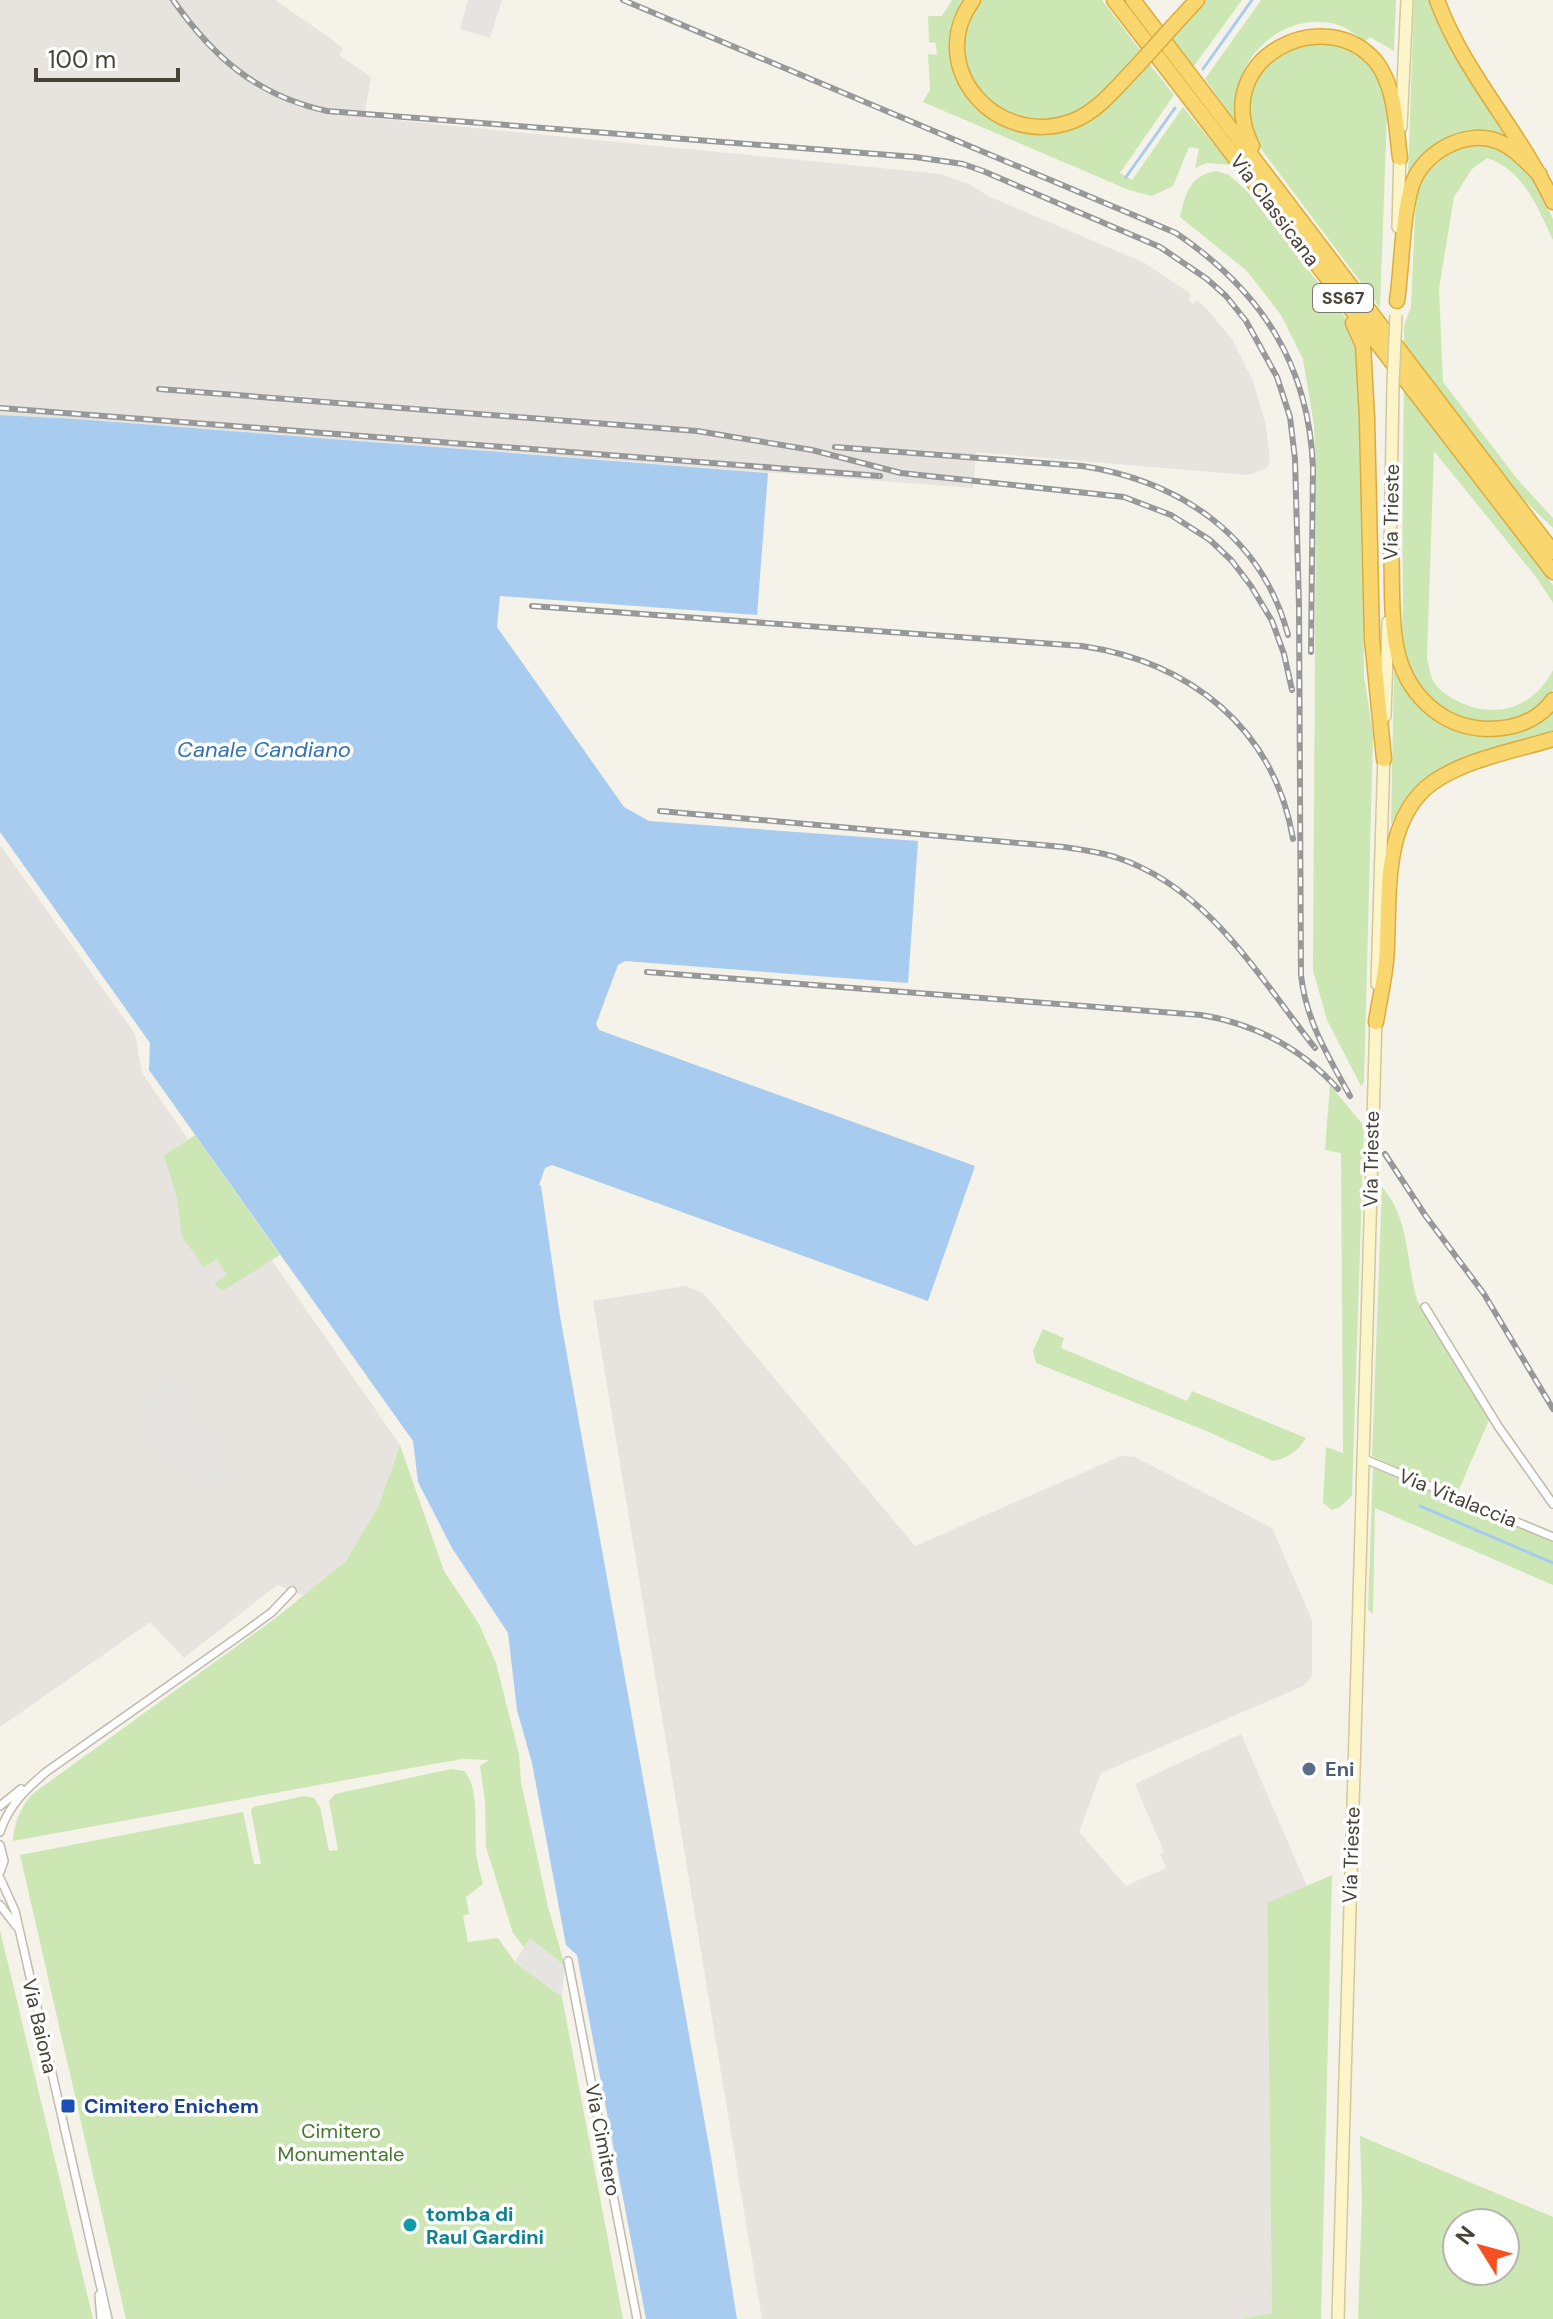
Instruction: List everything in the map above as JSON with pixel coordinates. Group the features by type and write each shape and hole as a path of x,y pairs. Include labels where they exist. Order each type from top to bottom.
{"highway":[{"path":"973,0 966,9 958,37 960,65 969,88 989,111 1015,124 1047,128 1075,121 1103,101 1197,0"},
{"name":"SS67","path":"1108,0 1133,24"},
{"name":"Via Classicana","path":"1114,0 1553,572"},
{"name":"Via Classicana","path":"1133,0 1553,552"},
{"path":"1437,0 1459,50 1540,175 1553,202"},
{"path":"1264,171 1244,131 1241,108 1249,75 1268,52 1295,36 1311,33 1348,40 1365,49 1378,64 1390,92 1400,158"},
{"path":"1396,308 1412,184 1432,156 1456,142 1495,140 1515,151 1540,175"},
{"path":"1297,239 1358,329 1363,345 1372,639 1384,759"},
{"path":"1465,438 1499,471 1538,520 1553,533"},
{"path":"1391,546 1396,645 1404,672 1420,698 1441,717 1463,726 1489,729 1513,726 1535,718 1553,700"},
{"path":"1376,1022 1385,964 1395,841 1410,808 1433,783 1453,772 1553,739"}],"main road":[{"name":"Via Trieste","path":"1338,2319 1391,546 1393,385 1407,0"}],"street":[{"path":"1425,1307 1498,1426 1553,1504"},
{"name":"Via Vitalaccia","path":"1362,1458 1553,1537"},
{"path":"0,1806 262,1619 292,1591"},
{"path":"0,1832 19,1796 46,1772"},
{"path":"0,1845 4,1861 0,1875"},
{"name":"Via Baiona","path":"0,1875 15,1911 108,2319"},
{"path":"0,1905 18,1929"},
{"name":"Via Cimitero","path":"568,1961 637,2319"},
{"name":"Via Baiona","path":"97,2269 101,2319"}],"shaded area":[{"path":"0,0 275,0 334,41 343,49 339,55 371,77 364,117 941,174 969,184 990,197 1143,262 1191,294 1188,299 1193,304 1197,300 1206,308 1232,339 1253,381 1266,426 1270,460 1267,468 1248,475 976,452 973,488 0,415"},
{"path":"468,0 502,0 490,38 460,29"},
{"path":"0,845 135,1034 142,1073 400,1445 379,1505 346,1561 305,1596 277,1585 184,1658 150,1622 0,1727"},
{"path":"686,1286 703,1293 915,1546 1121,1456 1135,1457 1272,1528 1312,1620 1312,1676 1303,1686 1101,1773 1079,1832 1126,1886 1166,1868 1160,1854 1164,1852 1135,1784 1241,1734 1307,1886 1267,1904 1272,2313 1242,2319 762,2319 593,1301"},
{"path":"171,1383 230,1467 196,1491 137,1407"},
{"path":"530,1938 565,1966 562,1997 515,1962"}],"green space":[{"path":"952,0 965,0 957,21 954,42 962,83 987,115 1005,127 1045,134 1074,127 1097,111 1148,62 1174,95 1120,173 1132,180 1183,107 1231,165 1207,163 1195,168 1199,149 1189,147 1173,186 1152,196 1129,190 923,102 930,90 928,54 937,55 936,43 929,42 928,16 942,16"},
{"path":"977,0 1102,0 1140,50 1105,88 1074,113 1049,121 1022,118 993,103 972,79 964,49 965,33"},
{"path":"1203,0 1242,0 1194,66 1170,36"},
{"path":"1261,0 1396,0 1394,51 1370,37 1365,42 1349,30 1322,22 1307,23 1278,33 1254,54 1245,67 1237,91 1235,120 1205,79"},
{"path":"1414,0 1430,0 1457,56 1515,141 1453,138 1430,149 1408,176"},
{"path":"1334,39 1373,68 1385,99 1380,308 1248,127 1250,87 1257,70 1283,47"},
{"path":"1474,143 1501,148 1532,175 1553,219 1553,240 1528,191 1511,171 1487,158 1472,169 1454,197 1439,289 1443,382 1518,480 1553,518 1553,528 1523,499 1404,347 1404,325 1411,307 1416,194 1427,169 1439,156"},
{"path":"1216,171 1229,175 1248,192 1345,317 1357,353 1361,388 1364,676 1373,735 1364,1082 1361,1086 1327,1020 1313,970 1314,425 1303,359 1281,315 1247,271 1180,217 1194,181"},
{"path":"1404,385 1553,585 1553,603 1536,577 1434,451 1427,658 1432,677 1436,686 1451,698 1491,710 1516,706 1527,700 1546,682 1553,670 1553,689 1547,700 1538,708 1511,720 1481,723 1456,718 1423,693 1406,664 1402,636"},
{"path":"1394,670 1422,710 1449,729 1480,736 1497,734 1553,707 1553,732 1476,757 1423,782 1405,801 1391,824"},
{"path":"1330,1085 1364,1126 1352,1496 1332,1510 1323,1503 1326,1447 1343,1453 1341,1153 1325,1150"},
{"path":"195,1135 280,1255 222,1291 214,1283 227,1275 217,1259 204,1267 182,1237 177,1198 164,1156"},
{"path":"1382,1187 1398,1213 1417,1300 1489,1420 1457,1494 1372,1456"},
{"path":"1043,1329 1064,1338 1061,1348 1187,1401 1192,1391 1306,1438 1292,1453 1273,1461 1036,1363 1033,1351"},
{"path":"400,1445 444,1571 479,1624 496,1663 519,1754 521,1782 548,1907 565,1966 530,1939 524,1947 513,1933 486,1847 485,1801 480,1766 489,1760 462,1759 13,1841 18,1816 31,1795 277,1617 346,1561 379,1505"},
{"path":"1373,1468 1553,1542 1553,1585 1375,1508 1373,1614 1368,1610"},
{"name":"Cimitero Monumentale","path":"451,1769 464,1771 473,1789 477,1859 483,1884 466,1897 469,1914 463,1916 468,1942 498,1938 515,1962 562,1997 623,2319 126,2319 20,1855 243,1812 254,1864 261,1864 251,1810 304,1796 314,1798 320,1807 329,1851 338,1850 329,1801 335,1794"},
{"path":"1332,1875 1321,2319 1242,2319 1272,2313 1267,1903"},
{"path":"0,1930 93,2319 0,2319"},
{"path":"1360,2136 1553,2217 1553,2319 1358,2319 1362,2201"}],"water":[{"name":"Canale Candiano","path":"0,415 768,473 757,615 500,596 497,627 624,807 649,821 918,841 908,983 625,961 618,965 596,1024 599,1030 975,1166 928,1301 552,1165 545,1168 539,1185 737,2319 646,2319 577,1955 566,1945 532,1763 517,1710 508,1633 452,1548 418,1482 413,1441 149,1070 150,1043 0,832"}],"waterway":[{"path":"1203,69 1252,0"},
{"path":"1126,177 1175,108"},
{"path":"1420,1506 1553,1563"}],"railway":[{"path":"173,0 204,39 239,71 258,84 302,104 327,111 915,157 963,164 1160,247 1226,296 1246,321 1277,377 1290,417 1295,459 1299,606 1301,975 1313,1023 1350,1096"},
{"path":"623,0 1176,233 1233,280 1256,305 1275,333 1302,396 1313,468 1311,652"},
{"path":"159,389 697,431 812,450 901,473 1124,497 1171,515 1210,540 1232,561 1272,621 1292,690"},
{"path":"0,408 880,476"},
{"path":"835,447 1082,466 1152,485 1212,519 1237,542 1259,569 1276,600 1288,635"},
{"path":"532,606 1082,646 1121,654 1158,667 1191,685 1221,707 1246,733 1267,764 1283,799 1293,839"},
{"path":"660,811 1064,847 1118,858 1150,872 1179,890 1205,913 1252,965 1315,1048"},
{"path":"647,972 1201,1015 1240,1025 1276,1040 1309,1061 1338,1089"},
{"path":"1385,1154 1425,1215 1484,1294 1553,1409"}],"place":[{"name":"Eni","path":"1309,1769"},
{"name":"Cimitero Enichem","path":"68,2106"},
{"name":"tomba di Raul Gardini","path":"410,2225"}]}
